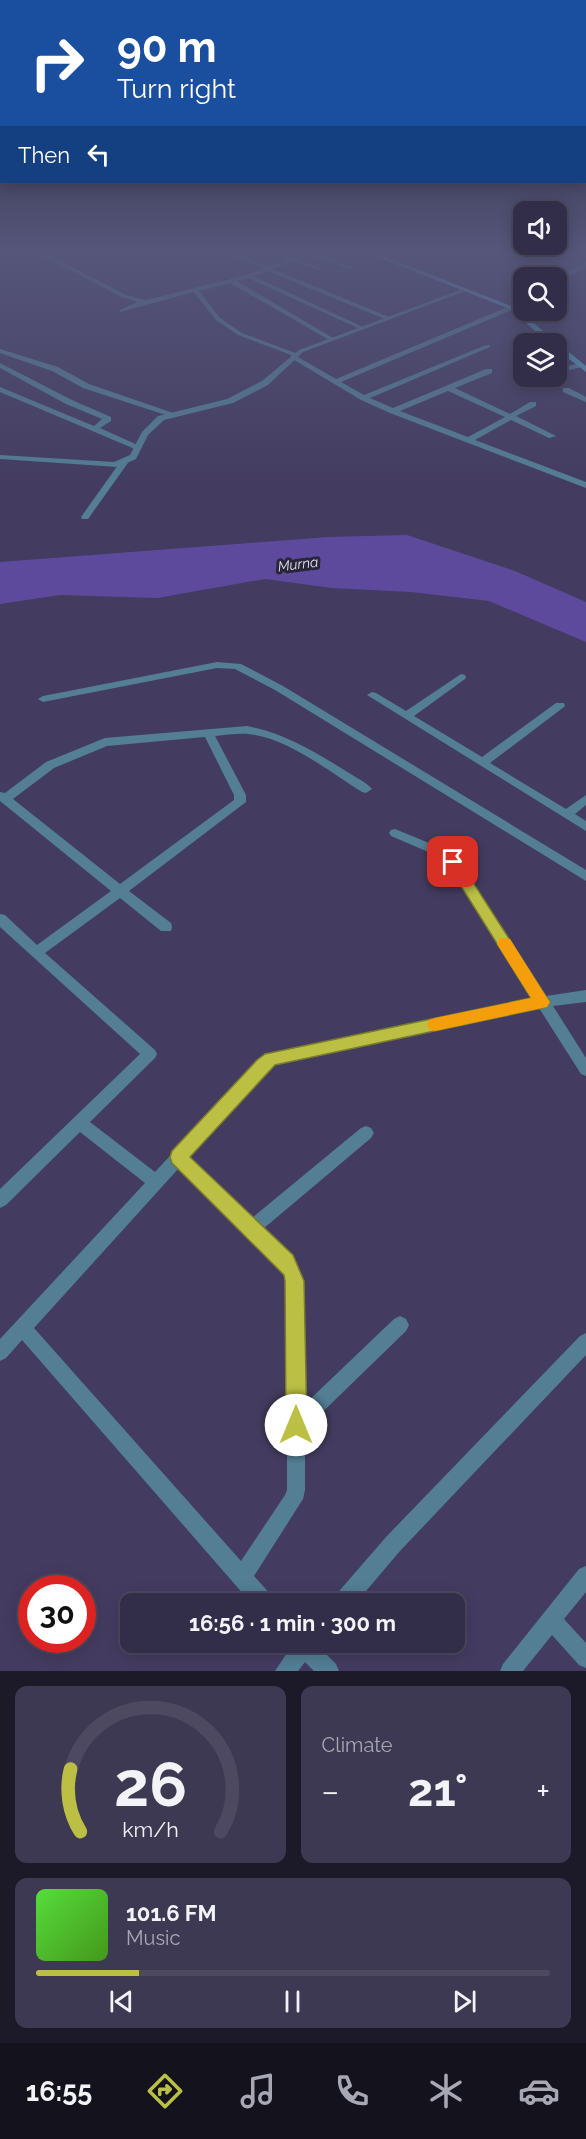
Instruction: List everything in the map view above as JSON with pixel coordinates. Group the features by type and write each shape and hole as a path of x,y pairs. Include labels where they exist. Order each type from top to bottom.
{"main road":[{"path":"567,353 584,368"}],"street":[{"path":"228,327 295,356 364,398 393,411 586,485"},
{"path":"310,327 331,339"},
{"path":"0,457 115,465 133,457 145,434 161,418 230,401 265,383 295,356 360,327"},
{"path":"335,381 466,327"},
{"path":"364,398 488,346"},
{"path":"0,351 50,367 86,386 175,415"},
{"path":"0,365 71,403 108,419 94,429"},
{"path":"393,411 489,371"},
{"path":"449,387 552,436"},
{"path":"0,389 138,447"},
{"path":"566,390 586,400"},
{"path":"469,440 533,404"},
{"path":"86,518 126,460"},
{"path":"43,699 217,665 237,666 279,688 586,876"},
{"path":"407,716 461,677"},
{"path":"372,695 586,827"},
{"path":"483,762 560,705"},
{"path":"166,927 3,797 50,765 94,745 115,740 247,730 268,734 366,789"},
{"path":"36,953 240,802 240,795 207,733"},
{"path":"566,815 586,799"},
{"path":"395,833 437,851 453,862 586,1070"},
{"path":"0,919 150,1054 0,1200"},
{"path":"0,1352 271,1059 542,1002 586,996"},
{"path":"80,1123 156,1182"},
{"path":"252,1228 366,1133"},
{"path":"178,1157 286,1262 295,1281 297,1481 294,1499 243,1576"},
{"path":"296,1425 400,1325"},
{"path":"22,1327 257,1593"},
{"path":"351,1593 393,1544 584,1347"},
{"path":"510,1671 586,1576"},
{"path":"551,1619 586,1658"},
{"path":"285,1671 297,1653"},
{"path":"312,1653 329,1671"}],"lane":[{"path":"567,370 584,368"}],"water":[{"name":"Murna","path":"407,535 515,571 586,602 586,642 489,601 411,592 332,588 265,579 157,598 60,595 0,604 0,562 328,537"}],"slow traffic":[{"path":"435,1024 542,1002 504,944"}],"route":[{"path":"296,1425 295,1281 291,1270 286,1262 178,1157 271,1059 542,1002 453,862"}]}
